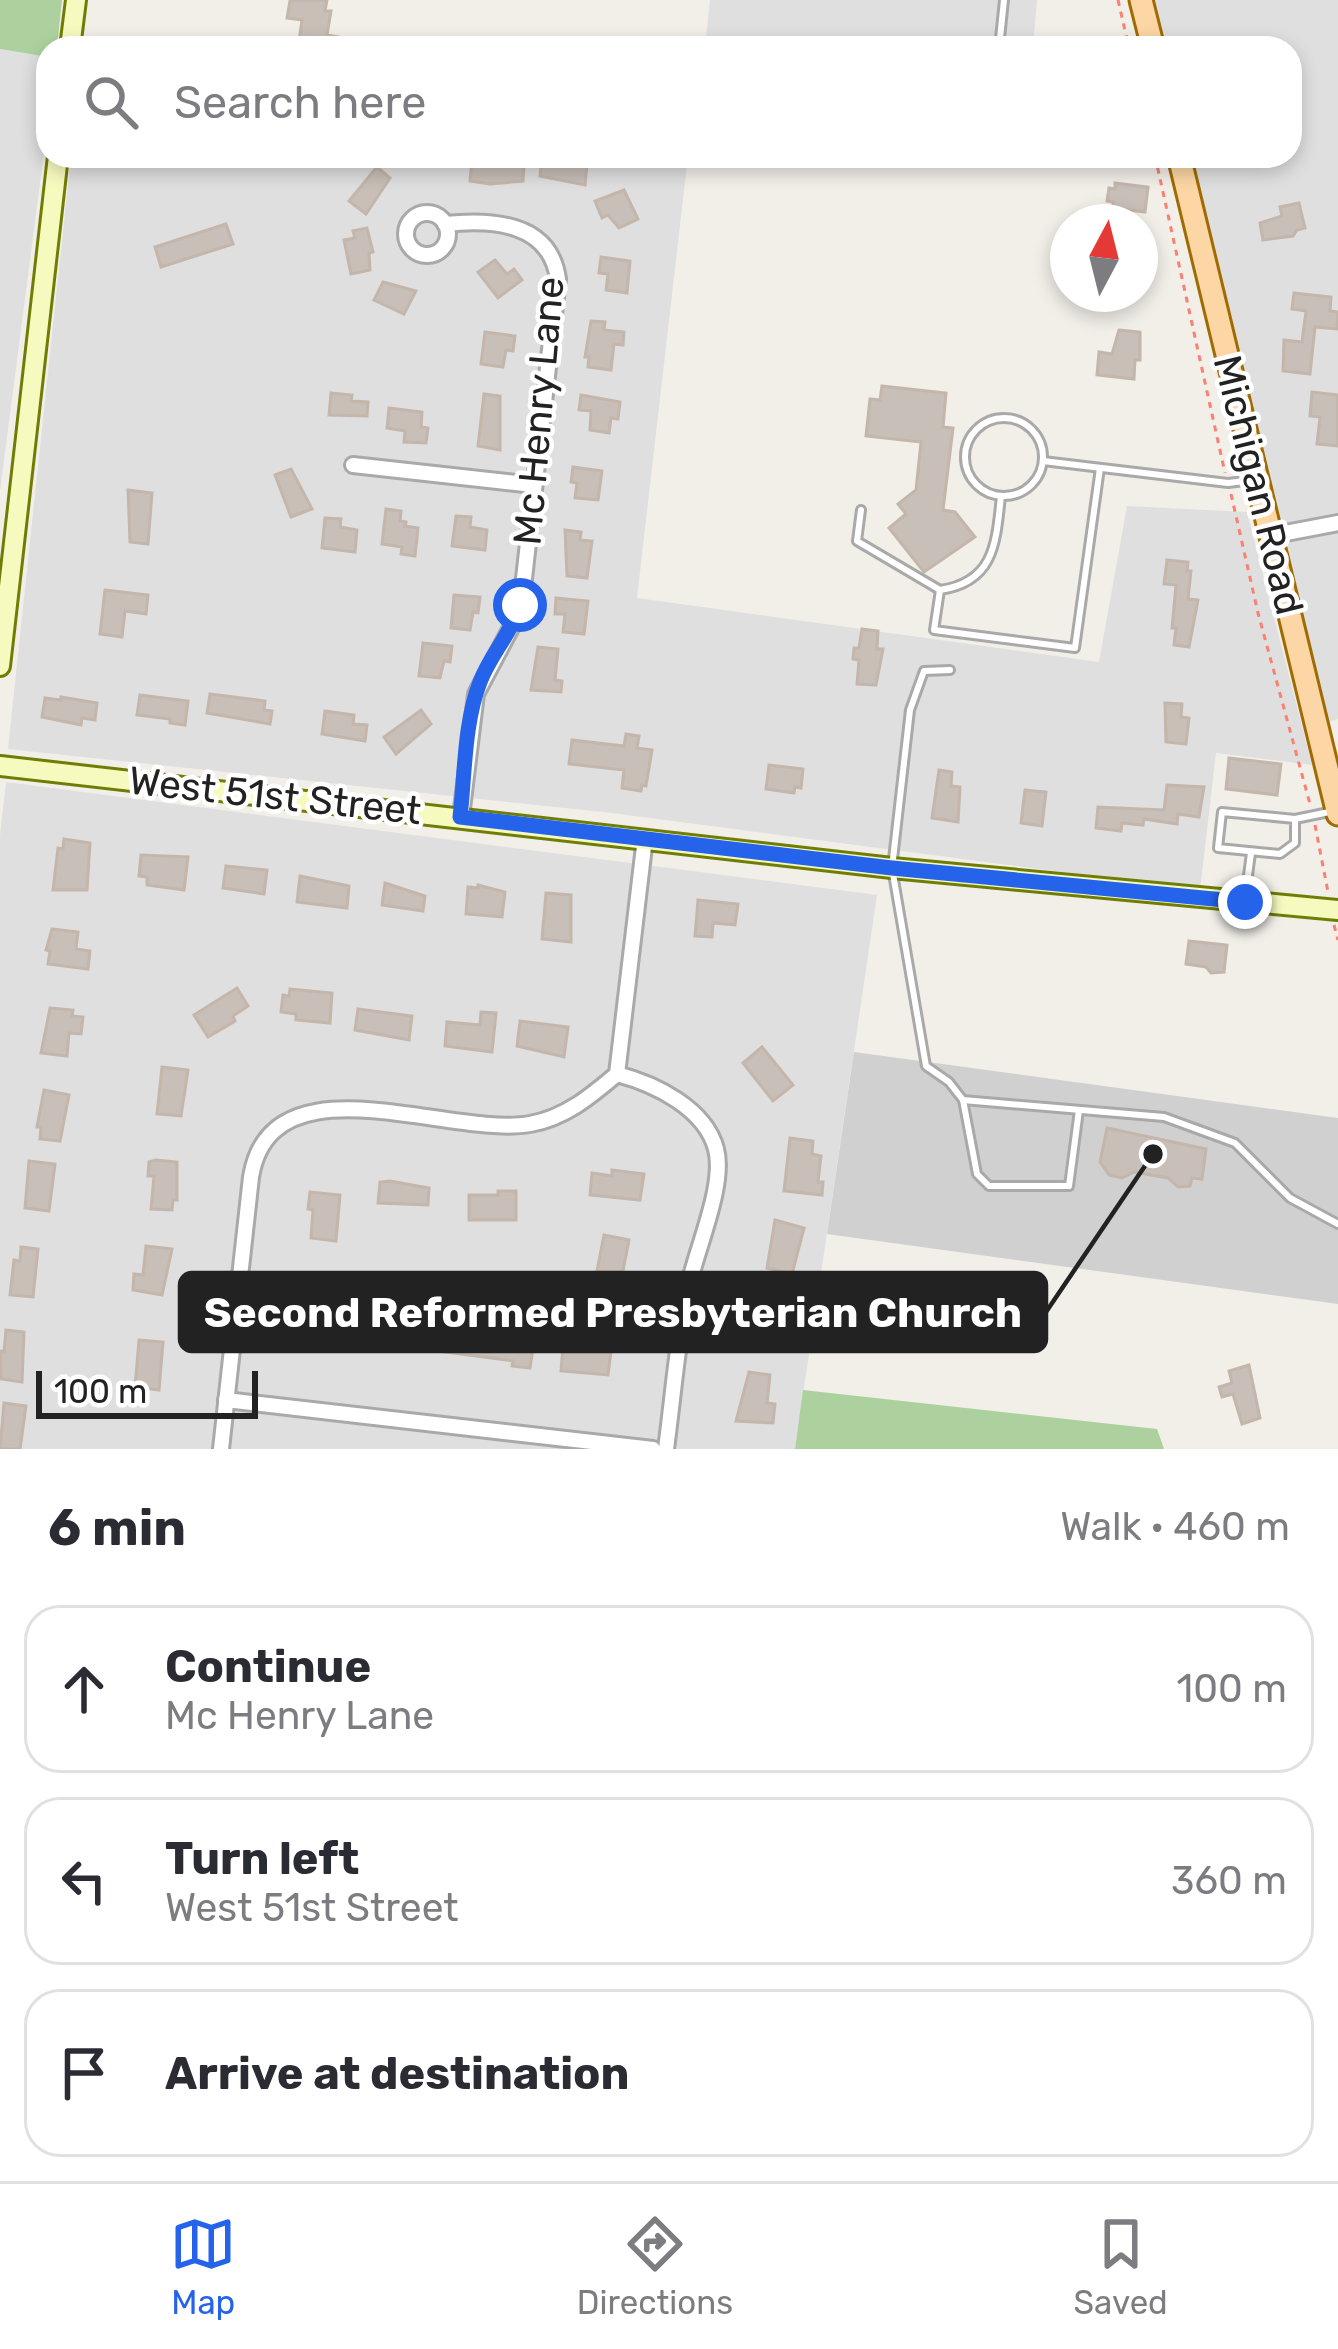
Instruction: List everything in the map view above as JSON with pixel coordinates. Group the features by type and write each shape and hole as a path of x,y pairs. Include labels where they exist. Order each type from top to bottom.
{"main road":[{"path":"1142,0 1150,36"},
{"name":"Michigan Road","path":"1182,168 1337,812"}],"street":[{"path":"72,36 76,0"},
{"path":"0,666 57,168"},
{"name":"Mc Henry Lane","path":"445,224 480,222 518,228 543,244 556,266 557,286 520,605 473,703 460,817"},
{"path":"353,465 534,485"},
{"path":"1270,536 1338,523"},
{"name":"West 51st Street","path":"0,766 892,868 1334,913"},
{"path":"221,1449 252,1169 259,1150 281,1124 325,1108 529,1125 569,1111 617,1074 645,838"},
{"path":"617,1074 656,1086 678,1102 709,1133 718,1157 717,1182 684,1308 666,1449"},
{"path":"226,1400 653,1449"}],"lane":[{"path":"1000,36 1004,0"},
{"path":"1003,418 1016,420 1037,436 1043,461 1034,482 1013,495 1001,496 977,485 965,463 965,450 979,427 1003,418"},
{"path":"1043,461 1228,483 1256,479"},
{"path":"940,590 934,630 1075,648 1100,468"},
{"path":"861,510 856,541 940,590 964,586 988,562 995,548 1001,496"},
{"path":"950,670 923,671 910,710 892,868 921,1053 926,1066 964,1100 977,1174 989,1186 1069,1186 1079,1110"},
{"path":"1295,819 1292,849 1280,854 1218,848 1222,812 1295,819 1337,812"},
{"path":"1245,902 1251,853"},
{"path":"964,1100 1164,1117 1235,1143 1290,1198 1338,1224"}],"path":[{"path":"1118,0 1127,36"},
{"path":"1158,168 1258,613 1313,815 1338,940"}],"shaded area":[{"path":"710,0 1037,0 1034,36 706,36"},
{"path":"1153,0 1338,0 1338,719 1328,722 1194,168 1302,168 1302,36 1162,36"},
{"path":"0,49 36,55 36,168 42,168 0,491"},
{"path":"70,168 687,168 637,598 1099,662 1127,506 1247,512 1312,765 1216,753 1200,890 612,813 8,749"},
{"path":"6,782 877,895 795,1449 0,1449 0,835"},
{"path":"854,1052 1338,1118 1338,1304 827,1234"}],"green space":[{"path":"0,0 62,0 58,36 36,36 36,55 0,49"},
{"path":"803,1390 1157,1429 1164,1449 795,1449"}],"building":[{"path":"327,0 325,11 331,11 327,35 333,36 300,36 302,20 287,18 290,1"},
{"path":"376,168 390,178 366,214 349,201"},
{"path":"471,168 524,168 523,181 470,181"},
{"path":"541,168 587,168 585,185 540,176"},
{"path":"1115,183 1148,187 1146,204 1107,201 1109,188 1115,189"},
{"path":"624,190 638,219 619,228 608,215 602,218 595,201"},
{"path":"1299,203 1305,228 1293,236 1263,240 1260,223 1282,216 1280,207"},
{"path":"226,224 233,244 161,267 155,247"},
{"path":"367,228 373,252 369,253 370,270 351,274 344,240 355,238 353,231"},
{"path":"601,257 630,261 627,293 606,290 608,274 599,273"},
{"path":"495,260 507,274 514,269 522,280 498,298 478,272"},
{"path":"383,282 416,291 404,314 374,300"},
{"path":"1294,293 1331,297 1330,311 1338,312 1337,329 1315,327 1310,374 1283,371 1284,340 1302,342 1306,311 1292,309"},
{"path":"591,321 605,322 604,330 624,332 623,345 614,344 611,370 588,367 589,357 585,357"},
{"path":"1119,330 1140,332 1134,379 1097,375 1099,352 1112,354"},
{"path":"485,332 515,336 503,367 481,364"},
{"path":"882,386 946,393 943,427 953,428 943,510 955,512 975,537 924,572 889,528 906,514 898,504 916,490 921,442 866,436 870,399 880,400"},
{"path":"1312,392 1338,395 1338,446 1317,444 1320,417 1310,416"},
{"path":"331,393 368,402 367,416 329,415"},
{"path":"484,394 500,396 500,450 478,446"},
{"path":"581,395 620,402 618,419 611,418 609,433 590,430 591,411 579,410"},
{"path":"389,408 422,412 421,427 428,428 426,443 404,442 405,431 387,428"},
{"path":"573,467 602,471 598,500 575,498"},
{"path":"291,469 312,509 291,517 275,475"},
{"path":"128,490 152,493 148,544 130,542"},
{"path":"386,509 401,511 405,526 418,528 415,556 401,554 402,547 382,544"},
{"path":"456,516 471,517 470,527 487,530 485,550 452,546"},
{"path":"325,518 341,519 340,527 357,530 355,552 322,548"},
{"path":"565,530 581,532 580,540 592,541 587,578 567,576"},
{"path":"1167,560 1188,562 1187,571 1191,571 1188,599 1198,600 1189,647 1174,645 1176,585 1164,584"},
{"path":"105,590 148,595 146,614 125,611 122,637 100,634"},
{"path":"454,595 480,597 470,630 451,628"},
{"path":"556,598 588,601 584,634 563,632 565,614 555,614"},
{"path":"862,629 878,631 877,649 883,649 876,685 857,684 859,660 853,659 854,648 859,648"},
{"path":"423,643 452,646 450,662 444,661 440,678 419,676"},
{"path":"538,647 558,649 555,680 562,681 561,692 531,690"},
{"path":"210,694 265,701 264,710 272,711 270,724 207,713"},
{"path":"140,695 188,701 185,725 137,715"},
{"path":"45,698 97,703 95,720 82,718 81,725 42,717"},
{"path":"1165,703 1182,704 1181,717 1189,718 1186,744 1166,742"},
{"path":"421,710 431,724 396,754 384,737"},
{"path":"325,711 354,715 353,724 367,725 365,741 322,734"},
{"path":"626,734 639,736 637,748 652,750 641,791 622,788 624,770 569,764 572,740 624,746"},
{"path":"1229,758 1281,764 1277,795 1226,789"},
{"path":"769,765 803,769 801,788 795,787 794,793 766,789"},
{"path":"939,770 952,772 951,786 960,787 958,822 932,818"},
{"path":"1167,785 1204,787 1199,817 1178,814 1177,824 1144,819 1143,825 1122,823 1121,831 1096,828 1098,807 1164,810"},
{"path":"1025,790 1046,792 1042,826 1021,823"},
{"path":"64,839 90,843 87,890 53,890 58,848 63,849"},
{"path":"141,855 188,857 184,890 147,885 147,877 139,876"},
{"path":"226,866 267,870 264,894 223,888"},
{"path":"300,876 349,886 347,908 297,902"},
{"path":"385,883 425,896 423,911 382,905"},
{"path":"468,887 505,892 502,917 466,914"},
{"path":"546,893 571,895 571,942 542,939"},
{"path":"698,900 738,904 735,925 713,923 712,937 695,936"},
{"path":"52,929 78,932 76,949 90,951 88,969 48,964"},
{"path":"1189,941 1227,945 1224,972 1211,973 1206,967 1186,964"},
{"path":"237,988 248,1006 233,1016 235,1021 208,1037 194,1015"},
{"path":"290,989 332,993 330,1023 296,1020 296,1014 281,1012 283,995 289,996"},
{"path":"50,1008 73,1010 72,1016 83,1017 81,1034 69,1033 67,1056 41,1053"},
{"path":"358,1009 412,1016 409,1040 355,1030"},
{"path":"481,1012 496,1013 492,1052 445,1046 447,1022 480,1025"},
{"path":"520,1021 568,1027 564,1057 517,1046"},
{"path":"762,1047 793,1085 773,1101 743,1063"},
{"path":"162,1067 188,1070 181,1116 157,1114"},
{"path":"44,1090 69,1095 60,1141 40,1139 41,1127 37,1127"},
{"path":"1107,1128 1206,1149 1202,1179 1192,1178 1190,1186 1178,1187 1168,1178 1134,1172 1122,1178 1109,1175 1100,1162"},
{"path":"790,1138 813,1141 812,1154 821,1156 818,1182 823,1182 822,1195 784,1191"},
{"path":"29,1161 55,1164 49,1211 25,1208"},
{"path":"149,1162 177,1162 177,1200 172,1210 151,1209 154,1176 148,1176"},
{"path":"612,1170 644,1174 640,1200 590,1195 592,1173 612,1176"},
{"path":"380,1182 429,1188 428,1205 378,1203"},
{"path":"498,1191 516,1191 516,1220 469,1220 469,1195 498,1195"},
{"path":"310,1192 340,1195 336,1241 311,1238"},
{"path":"775,1220 804,1228 792,1274 767,1268"},
{"path":"604,1235 629,1240 620,1286 595,1281"},
{"path":"146,1246 172,1249 162,1295 133,1290 134,1274 143,1275"},
{"path":"21,1247 38,1249 33,1297 10,1295 14,1260 20,1261"},
{"path":"409,1325 464,1331 463,1338 534,1342 530,1368 512,1366 513,1361 407,1347"},
{"path":"6,1330 24,1332 22,1382 1,1379 0,1351 4,1352"},
{"path":"139,1340 163,1342 159,1390 135,1387"},
{"path":"563,1346 611,1351 608,1375 561,1371"},
{"path":"1249,1365 1260,1418 1242,1424 1233,1394 1222,1397 1219,1387 1232,1383 1229,1371"},
{"path":"749,1372 770,1375 767,1403 775,1404 773,1423 736,1421"},
{"path":"4,1403 26,1406 20,1449 0,1449"}],"place":[{"name":"Second Reformed Presbyterian Church","path":"1153,1154"}],"route":[{"path":"520,605 473,703 460,817 892,868 1245,902"}]}
